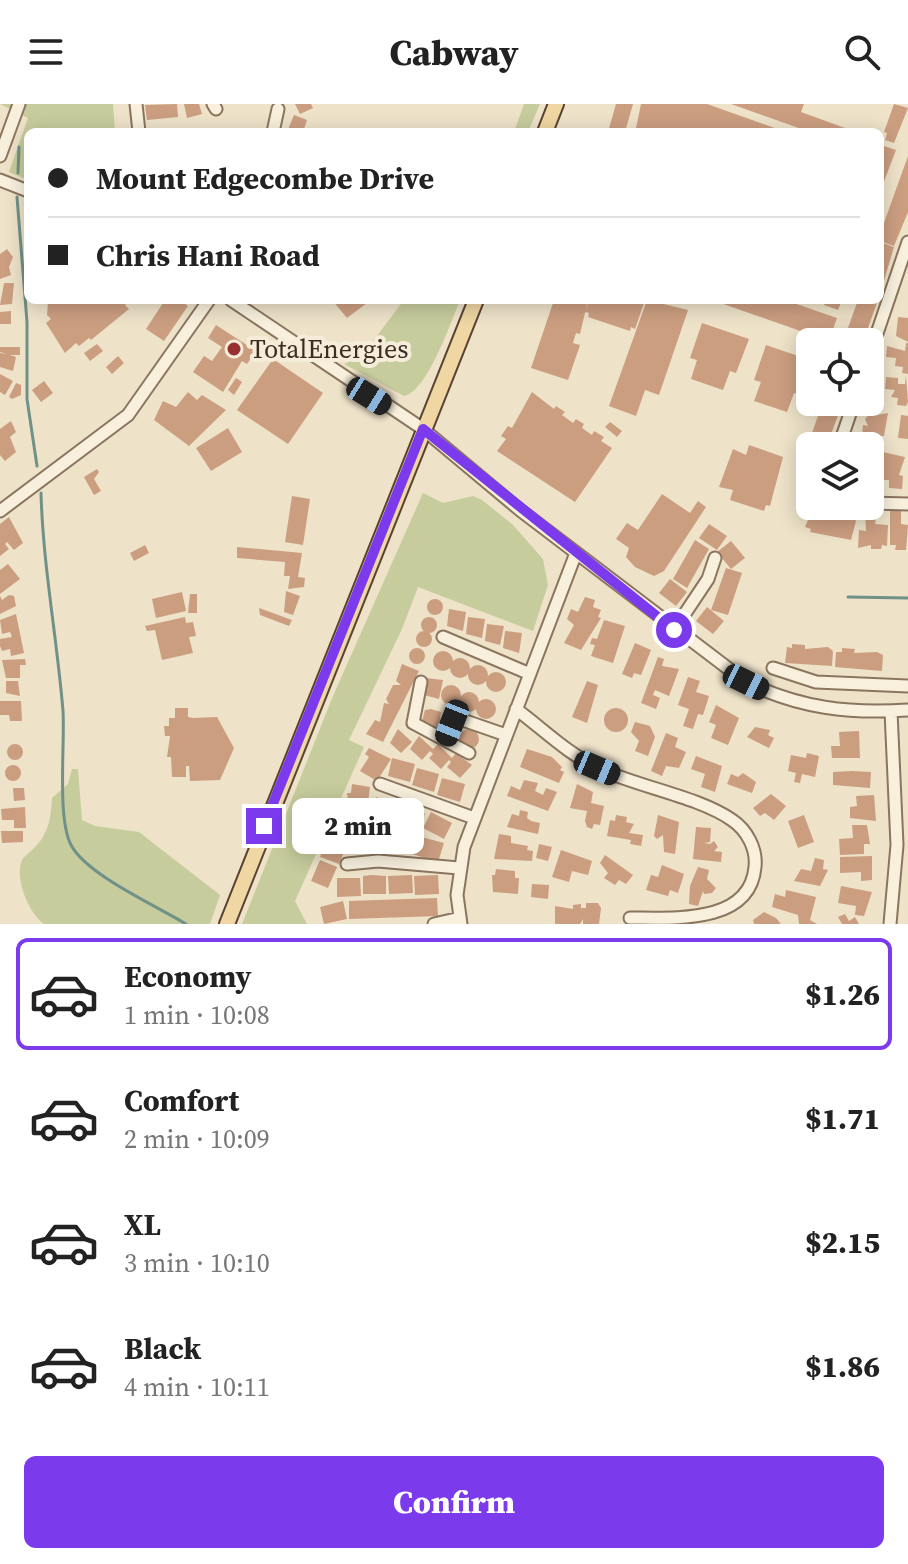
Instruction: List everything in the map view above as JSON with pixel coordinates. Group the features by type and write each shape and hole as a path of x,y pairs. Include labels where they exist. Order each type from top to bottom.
{"main road":[{"path":"547,128 556,104"},
{"path":"227,924 474,304"}],"street":[{"path":"0,156 19,104"},
{"path":"136,104 139,128"},
{"path":"274,128 278,109"},
{"path":"0,180 24,189"},
{"path":"879,328 908,242"},
{"path":"0,511 128,415 206,304"},
{"path":"237,304 423,429 724,669 771,695 819,708 908,710"},
{"path":"884,503 908,504"},
{"path":"434,924 460,921 459,868 474,818 576,553"},
{"path":"674,630 708,579 715,558"},
{"path":"443,637 530,674"},
{"path":"773,668 816,682 908,686"},
{"path":"421,682 413,723 469,753"},
{"path":"516,709 597,768 712,810 731,819 745,831 756,863 754,879 737,905 723,914 704,918 630,918"},
{"path":"890,924 902,877 891,711"},
{"path":"445,740 457,718 506,735"},
{"path":"380,784 474,818"},
{"path":"347,864 378,861 459,868"}],"green space":[{"path":"0,104 113,104 115,128 24,128 28,118"},
{"path":"524,104 540,104 530,128 515,128"},
{"path":"24,129 24,178 9,172"},
{"path":"401,304 458,304 429,370 413,392 404,396 344,364 361,357"},
{"path":"423,493 443,503 473,496 482,500 513,525 543,559 548,585 533,631 418,587 402,629 349,740 364,747 295,901 307,924 242,924 333,696"},
{"path":"72,769 78,769 82,820 95,826 139,832 220,895 210,924 44,924 38,919 24,895 20,868 23,858 44,836 52,798 68,784"}],"building":[{"path":"177,104 178,117 147,120 145,105"},
{"path":"184,104 199,104 202,114 187,118"},
{"path":"295,104 311,104 313,108 300,114"},
{"path":"616,104 633,104 626,128 609,128"},
{"path":"641,104 707,104 775,128 636,128"},
{"path":"731,104 804,104 801,112 845,128 799,128"},
{"path":"894,104 908,108 894,143 885,140 887,133 884,132"},
{"path":"294,115 307,120 304,128 289,128"},
{"path":"884,146 896,150 884,182"},
{"path":"908,156 908,212 894,246 884,242 884,223"},
{"path":"884,243 894,247 884,281"},
{"path":"7,249 13,257 9,267 11,275 0,279 0,254"},
{"path":"4,283 14,283 12,304 0,305"},
{"path":"48,304 126,304 129,309 91,340 89,338 79,346 76,343 65,353 46,323 51,319 47,315"},
{"path":"162,304 188,306 164,341 146,329"},
{"path":"335,304 366,304 347,318"},
{"path":"553,304 587,304 580,334 576,333 573,343 580,345 568,380 531,368"},
{"path":"588,304 644,304 635,329 631,327 630,331 588,317 589,313 585,312"},
{"path":"646,304 663,304 688,310 659,395 645,390 636,416 609,406"},
{"path":"723,304 797,304 837,318 834,328 796,329"},
{"path":"824,304 840,304 838,310"},
{"path":"857,304 877,304 868,328 848,328"},
{"path":"11,311 11,324 0,324 0,312"},
{"path":"898,317 908,318 908,342 896,336"},
{"path":"702,323 749,339 736,373 730,371 723,390 691,379 697,360 690,358"},
{"path":"216,325 256,351 247,364 242,361 223,392 193,372 204,356 212,361 222,347 208,338"},
{"path":"906,343 908,374 902,373 903,367 895,366 896,358 886,357 887,346 905,351"},
{"path":"97,344 103,351 90,361 84,353"},
{"path":"766,345 796,355 796,394 787,412 754,401 761,382 754,380"},
{"path":"0,347 20,347 20,355 10,355 16,357 13,371 0,367 0,353 7,354 0,352"},
{"path":"118,356 124,363 112,374 106,367"},
{"path":"273,359 323,393 288,444 237,410"},
{"path":"0,374 13,381 5,395 0,392"},
{"path":"906,375 908,402 906,406 897,405 898,398 891,397 895,390 885,389 886,377 898,378 898,384 905,384"},
{"path":"236,378 242,382 234,395 228,390"},
{"path":"44,381 53,393 41,402 32,390"},
{"path":"16,383 21,385 21,395 12,399 9,397"},
{"path":"188,392 197,400 202,395 226,410 189,446 154,420 163,401 176,407"},
{"path":"532,392 554,409 556,406 565,412 562,415 573,423 576,419 584,424 582,428 592,435 594,431 604,437 601,441 612,448 575,502 497,451 506,439 501,436 508,426 512,428"},
{"path":"888,413 884,436 884,432 862,432 863,425 868,426 865,419"},
{"path":"901,415 908,416 908,439 898,438"},
{"path":"818,416 838,416 832,432 812,432"},
{"path":"11,421 16,432 10,437 16,452 5,461 0,455 0,429"},
{"path":"610,422 622,431 617,437 605,427"},
{"path":"228,428 242,452 211,471 196,448"},
{"path":"749,445 783,457 770,506 766,505 764,511 730,500 733,490 719,487 733,449 746,455"},
{"path":"884,452 905,457 899,475 903,476 902,489 889,488 889,480 884,480"},
{"path":"97,469 99,472 94,479 101,491 94,495 84,477"},
{"path":"662,494 690,513 698,501 706,507 664,571 654,576 635,567 626,557 629,548 616,539 627,523 638,530"},
{"path":"292,496 310,499 303,545 285,542"},
{"path":"890,511 901,511 901,524 908,525 906,550 895,550 896,545 890,545"},
{"path":"9,517 23,543 14,550 7,542 5,544 9,549 0,556 0,524"},
{"path":"808,520 856,521 851,540 810,532 811,529 805,527"},
{"path":"865,520 888,525 887,546 882,545 881,549 871,549 871,545 858,548 859,530 866,531"},
{"path":"709,524 727,536 717,550 699,538"},
{"path":"695,540 709,549 687,588 673,579"},
{"path":"731,541 745,558 731,569 717,552"},
{"path":"145,545 149,553 134,561 130,553"},
{"path":"237,547 302,553 298,577 305,578 304,587 288,589 290,576 284,576 285,562 237,558"},
{"path":"8,564 20,579 0,594 0,570"},
{"path":"726,568 742,573 728,615 711,610"},
{"path":"670,579 687,592 676,606 659,593"},
{"path":"286,591 300,596 293,615 284,612"},
{"path":"182,592 186,611 156,618 152,599"},
{"path":"190,594 197,594 197,613 188,613"},
{"path":"9,595 14,596 16,606 0,614 0,596 2,600"},
{"path":"585,597 595,600 593,607 601,610 598,617 601,618 581,650 564,643 574,625 567,619 571,609 578,612"},
{"path":"432,599 438,599 443,607 441,613 432,615 427,610 427,604"},
{"path":"707,607 724,621 713,634 696,621"},
{"path":"259,608 292,620 289,626 260,615"},
{"path":"449,609 466,612 463,631 447,626"},
{"path":"16,614 24,653 11,656 10,649 2,651 0,646 0,639 12,637 10,632 2,634 0,620"},
{"path":"185,617 186,623 193,622 196,636 189,637 193,653 162,660 155,630 147,631 145,626"},
{"path":"429,617 435,619 435,631 429,633 423,631 421,625 423,619"},
{"path":"468,617 485,619 482,638 466,634"},
{"path":"604,620 625,626 613,663 591,656 595,645 590,644 592,638 597,639"},
{"path":"487,624 504,626 500,645 485,641"},
{"path":"421,631 427,631 432,639 430,645 421,647 416,642 416,636"},
{"path":"505,631 522,633 519,653 503,648"},
{"path":"635,643 651,650 641,675 634,673 632,678 622,674"},
{"path":"792,644 805,645 805,649 828,647 833,651 832,666 785,663 787,647 792,648"},
{"path":"414,648 420,648 425,656 423,662 414,664 409,659 409,653"},
{"path":"842,648 855,649 854,653 877,652 883,655 882,671 835,667 836,652 842,652"},
{"path":"443,651 450,654 453,661 450,668 443,671 436,668 433,661 436,654"},
{"path":"658,657 664,659 662,666 679,669 669,696 655,690 653,695 660,698 656,709 641,703"},
{"path":"460,658 467,661 470,668 467,675 460,678 453,675 450,668 453,661"},
{"path":"25,659 26,665 20,665 20,678 6,678 2,660"},
{"path":"402,664 419,671 383,742 366,734 375,720 380,722 384,703 389,704 386,699 393,685 401,685 396,681"},
{"path":"478,665 485,668 488,675 485,682 478,685 471,682 468,675 471,668"},
{"path":"496,672 503,675 506,682 503,689 496,692 489,689 486,682 489,675"},
{"path":"688,677 700,681 696,692 709,696 703,715 698,714 693,729 683,726 689,709 678,705"},
{"path":"426,678 443,680 439,699 424,695"},
{"path":"6,681 18,681 20,696 6,693"},
{"path":"587,681 598,685 587,723 572,717"},
{"path":"451,685 458,688 461,695 458,702 451,705 444,702 441,695 444,688"},
{"path":"469,692 476,695 479,702 476,709 469,712 462,709 459,702 462,695"},
{"path":"486,699 493,702 496,709 493,716 486,719 479,716 476,709 479,702"},
{"path":"0,701 21,701 22,721 10,721 9,715 0,715"},
{"path":"716,705 739,718 728,745 711,738 716,725 709,722"},
{"path":"175,708 188,708 188,717 217,717 234,748 220,780 190,781 189,766 186,766 186,777 172,777 171,757 167,757 170,736 165,736 164,726 169,726 169,718 175,718"},
{"path":"616,708 627,715 628,720 621,731 616,732 605,725 604,720 611,709"},
{"path":"425,710 441,712 438,731 421,725"},
{"path":"635,722 650,726 655,737 648,756 635,751 639,741 631,732"},
{"path":"755,727 770,730 768,735 774,738 769,748 747,737"},
{"path":"398,729 412,742 401,753 390,743"},
{"path":"469,729 476,732 479,739 476,746 469,749 462,746 459,739 462,732"},
{"path":"859,731 860,758 832,758 831,746 840,746 839,732"},
{"path":"666,733 678,738 675,747 686,752 679,768 666,766 662,776 651,771"},
{"path":"419,736 433,749 438,744 452,758 456,753 472,765 460,778 447,767 451,762 449,760 441,769 429,758 433,754 430,751 422,760 410,749"},
{"path":"15,744 23,752 15,760 7,752"},
{"path":"369,748 391,759 377,781 360,771 369,757 365,754"},
{"path":"527,749 552,757 562,767 560,770 564,772 559,783 520,767"},
{"path":"807,753 819,756 815,777 802,774 800,783 794,782 796,773 788,771 791,755 806,758"},
{"path":"696,756 722,766 715,792 701,787 705,774 691,769"},
{"path":"392,758 415,764 410,782 388,776"},
{"path":"13,765 19,767 19,779 13,781 7,779 5,773 7,767"},
{"path":"417,768 439,774 434,792 412,785"},
{"path":"833,772 871,772 870,788 833,785"},
{"path":"743,773 756,782 752,793 727,784 731,774 738,777"},
{"path":"442,778 465,784 460,802 437,795"},
{"path":"524,780 538,783 535,791 543,795 546,788 557,792 548,811 507,796 511,786 520,790"},
{"path":"352,784 370,787 367,810 349,808 347,793 351,793"},
{"path":"577,784 593,792 591,803 604,806 600,825 594,824 592,829 587,827 585,821 587,811 570,808"},
{"path":"13,788 24,788 25,800 14,801"},
{"path":"771,794 786,806 774,820 765,813 760,816 753,808"},
{"path":"874,795 876,821 850,818 850,807 857,806 856,796"},
{"path":"376,797 399,804 393,822 370,814"},
{"path":"405,803 425,814 417,831 396,819"},
{"path":"25,807 26,828 14,828 14,820 2,820 1,809"},
{"path":"520,810 528,812 527,818 531,821 540,823 538,834 507,827 512,814 519,816"},
{"path":"431,812 452,823 444,839 423,828"},
{"path":"345,813 368,820 363,837 340,831"},
{"path":"616,815 627,817 626,822 634,824 629,833 643,835 641,846 630,844 631,840 607,836 610,820 615,821"},
{"path":"658,815 679,822 675,854 664,852 663,835 657,839 654,836"},
{"path":"804,815 814,842 798,848 788,821"},
{"path":"369,822 394,829 388,848 363,840"},
{"path":"333,824 339,827 336,835 349,840 339,864 320,857"},
{"path":"852,825 867,825 870,844 864,844 864,854 840,855 839,839 853,838"},
{"path":"696,827 711,828 710,842 704,843 710,844 714,841 718,847 714,851 722,852 721,862 693,859"},
{"path":"395,830 444,843 438,862 390,847"},
{"path":"1,831 23,831 23,842 2,843"},
{"path":"499,834 511,836 511,843 528,846 527,850 533,851 532,861 494,859"},
{"path":"539,844 552,847 548,861 536,858"},
{"path":"561,850 592,861 588,875 572,871 569,882 552,877"},
{"path":"605,855 633,875 626,884 619,880 615,885 604,878 608,873 600,863"},
{"path":"872,856 872,880 861,881 861,872 840,873 840,857"},
{"path":"815,858 824,860 823,869 828,870 820,886 794,881 801,869 811,871"},
{"path":"320,860 337,867 328,888 311,881"},
{"path":"662,865 684,874 678,893 670,890 668,896 646,890 651,875 658,877"},
{"path":"698,867 709,870 707,879 716,888 712,893 704,894 703,891 698,906 689,904 690,886"},
{"path":"496,869 515,871 515,878 519,878 518,894 493,892 492,875 495,875"},
{"path":"412,875 413,893 389,894 388,876"},
{"path":"438,875 439,894 415,895 414,876"},
{"path":"363,876 386,876 386,894 363,894"},
{"path":"337,878 360,878 361,896 337,897"},
{"path":"532,884 549,885 548,899 531,897"},
{"path":"841,886 872,892 864,916 855,915 856,906 838,903"},
{"path":"786,890 816,897 810,920 817,924 799,924 798,915 772,907 775,894 785,897"},
{"path":"437,898 438,916 349,919 349,901"},
{"path":"343,901 347,919 324,924 320,907"},
{"path":"586,903 598,903 601,908 599,924 583,924 583,919 580,924 555,924 555,906 573,909 573,905 581,904 581,908 586,908"},
{"path":"764,912 781,924 754,924 753,920"},
{"path":"845,914 849,921 855,917 859,924 842,924 838,917"}],"waterway":[{"path":"18,173 19,147"},
{"path":"17,197 24,284"},
{"path":"26,304 27,399 37,466"},
{"path":"41,493 44,548 63,711 64,817 71,845 79,856 106,878 186,924"},
{"path":"848,597 908,598"}],"place":[{"name":"TotalEnergies","path":"234,349"}],"route":[{"path":"264,826 423,429 520,510 674,630"}]}
